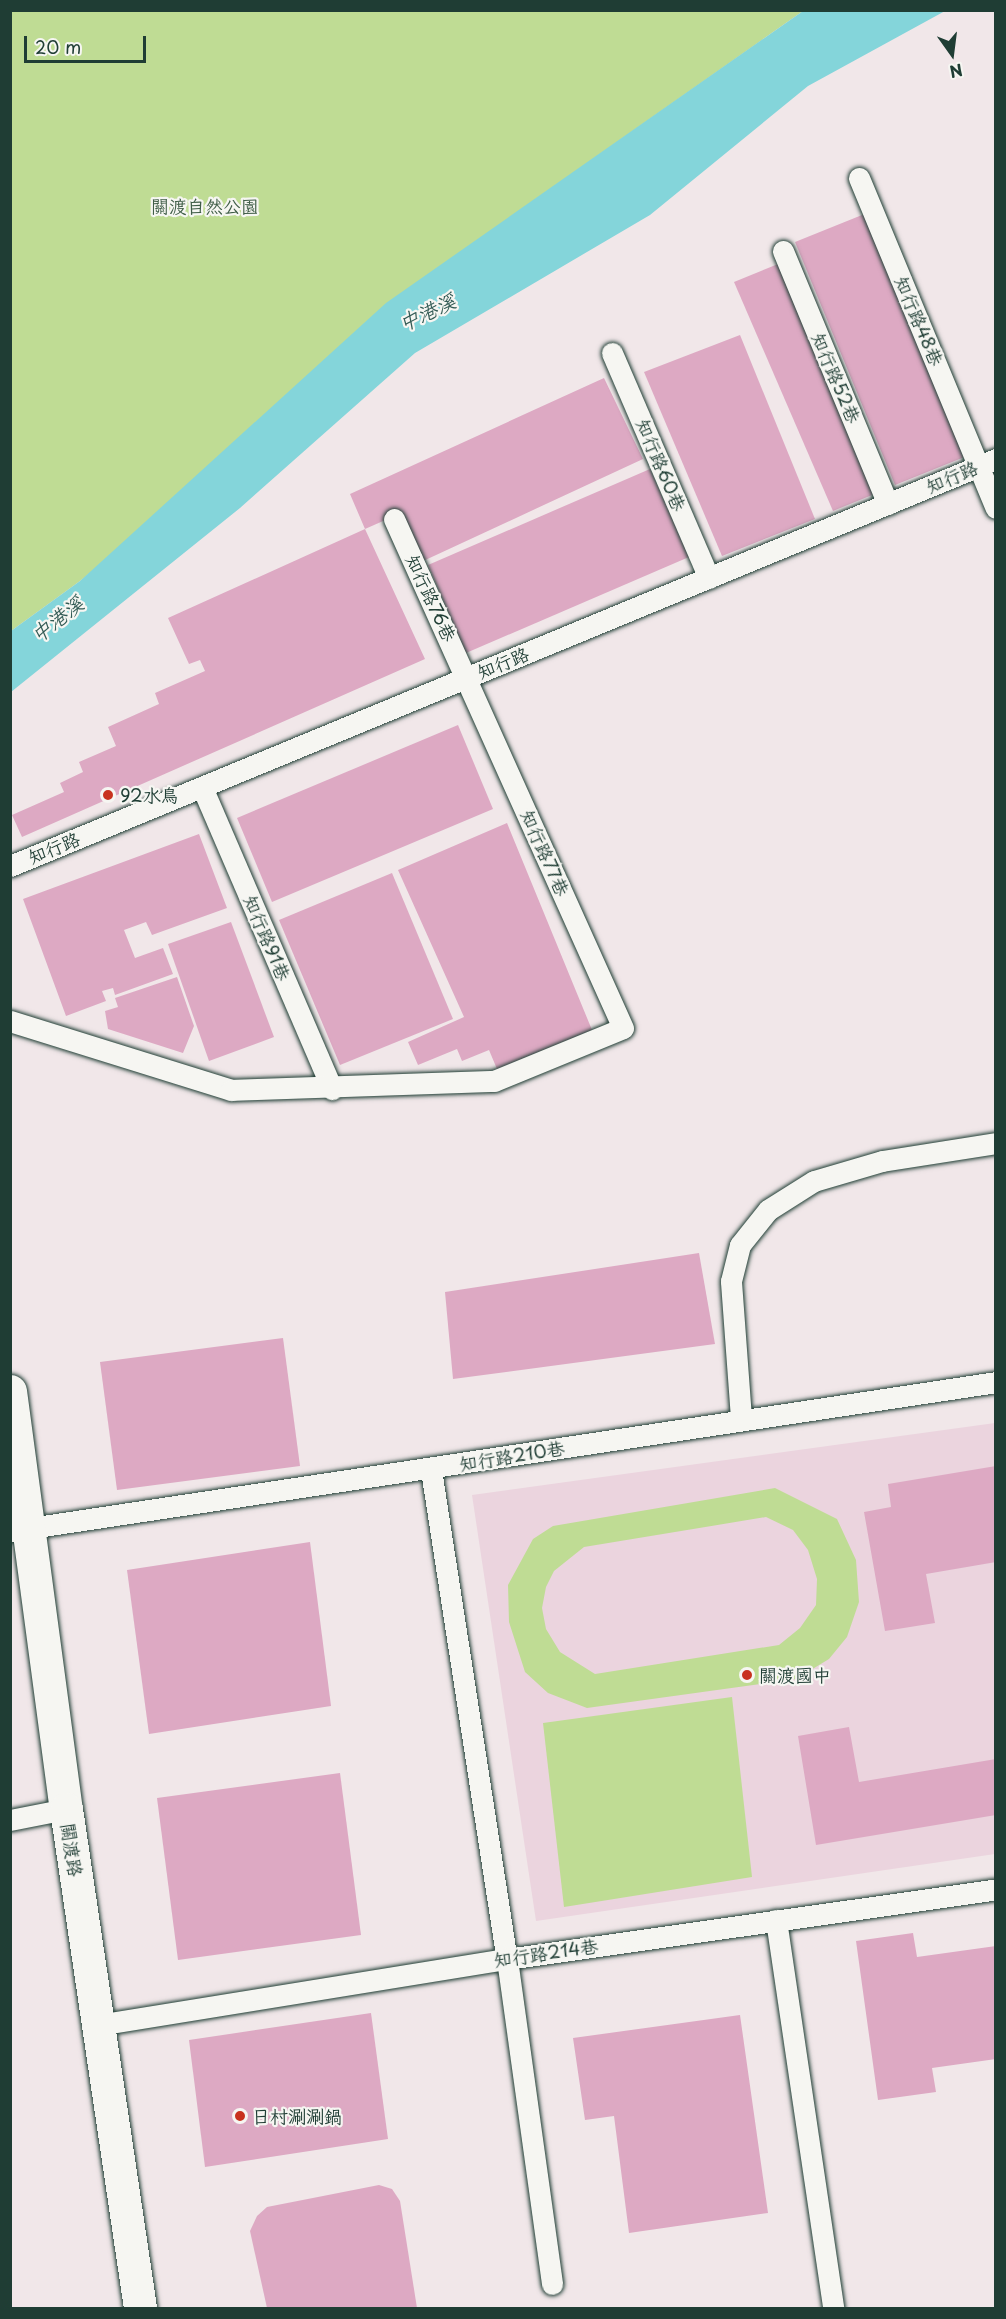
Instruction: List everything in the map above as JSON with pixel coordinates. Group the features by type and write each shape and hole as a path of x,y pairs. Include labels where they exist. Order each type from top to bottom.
{"street":[{"name":"關渡路","path":"10,1391 19,1530 66,1809 140,2308"}],"lane":[{"name":"知行路48巷","path":"858,178 987,462 996,507"},
{"name":"知行路52巷","path":"783,251 888,504"},
{"name":"知行路60巷","path":"612,353 709,578"},
{"name":"知行路","path":"10,866 987,462"},
{"name":"知行路76巷","path":"394,519 468,678"},
{"name":"知行路77巷","path":"332,1089 494,1081 623,1028 468,678"},
{"name":"知行路91巷","path":"202,787 332,1089"},
{"path":"10,1021 231,1090 332,1089"},
{"path":"741,1418 731,1281 740,1245 768,1210 814,1181 882,1161 996,1143"},
{"name":"知行路210巷","path":"19,1530 431,1470 741,1418 996,1382"},
{"path":"431,1470 507,1959 552,2284"},
{"path":"10,1820 66,1809"},
{"name":"知行路214巷","path":"98,2025 507,1959 996,1889"},
{"path":"776,1920 834,2308"}],"shaded area":[{"name":"關渡國中","path":"995,1423 995,1854 536,1921 472,1495"}],"green space":[{"name":"關渡自然公園","path":"11,11 803,11 587,163 80,581 11,631"},
{"path":"775,1488 837,1519 856,1560 859,1602 847,1637 829,1659 796,1679 587,1708 548,1693 525,1672 509,1622 508,1585 533,1539 553,1526","holes":["766,1517 793,1530 808,1550 817,1579 816,1605 800,1628 779,1645 595,1674 560,1652 546,1629 542,1608 546,1587 554,1571 584,1547"]},
{"path":"732,1697 752,1877 564,1907 543,1723"}],"water":[{"name":"中港溪","path":"803,11 945,11 808,86 650,215 415,353 240,508 11,692 11,631 80,581 386,303"}],"building":[{"path":"867,213 967,456 895,485 795,242"},
{"path":"778,264 877,493 833,511 734,282"},
{"path":"740,335 815,519 722,556 644,372"},
{"path":"604,378 643,459 421,562 399,514 365,529 350,494"},
{"path":"650,469 689,557 466,653 428,565"},
{"path":"365,529 425,659 22,837 12,815 64,792 60,783 83,772 79,762 116,746 108,727 159,704 155,693 205,671 200,660 189,664 168,618"},
{"path":"458,725 493,809 272,902 237,818"},
{"path":"507,823 592,1030 497,1069 489,1050 462,1061 457,1049 418,1065 408,1042 464,1017 398,870"},
{"path":"199,834 227,908 152,935 146,922 124,930 135,958 163,948 173,974 115,995 113,988 102,991 106,1001 66,1016 23,899"},
{"path":"392,873 453,1019 340,1065 279,920"},
{"path":"231,922 274,1037 209,1061 168,944"},
{"path":"177,977 194,1026 183,1053 108,1029 105,1011 118,1007 115,998"},
{"path":"699,1253 715,1344 453,1379 445,1292"},
{"path":"283,1338 300,1466 117,1490 100,1362"},
{"path":"996,1466 996,1562 926,1574 935,1623 885,1631 864,1512 891,1507 888,1484"},
{"path":"310,1542 331,1706 149,1734 127,1570"},
{"path":"849,1727 859,1782 996,1759 996,1815 816,1845 798,1736"},
{"path":"340,1773 361,1935 178,1960 157,1798"},
{"path":"913,1933 917,1957 996,1946 996,2059 932,2068 936,2092 878,2100 856,1941"},
{"path":"371,2013 388,2139 205,2167 189,2040"},
{"path":"740,2015 768,2213 629,2233 614,2116 585,2120 573,2038"},
{"path":"379,2185 392,2189 400,2201 417,2308 267,2308 250,2231 257,2216 267,2207"}],"place":[{"name":"92水鳥","path":"108,795"},
{"name":"關渡國中","path":"747,1675"},
{"name":"日村涮涮鍋","path":"240,2116"}]}
